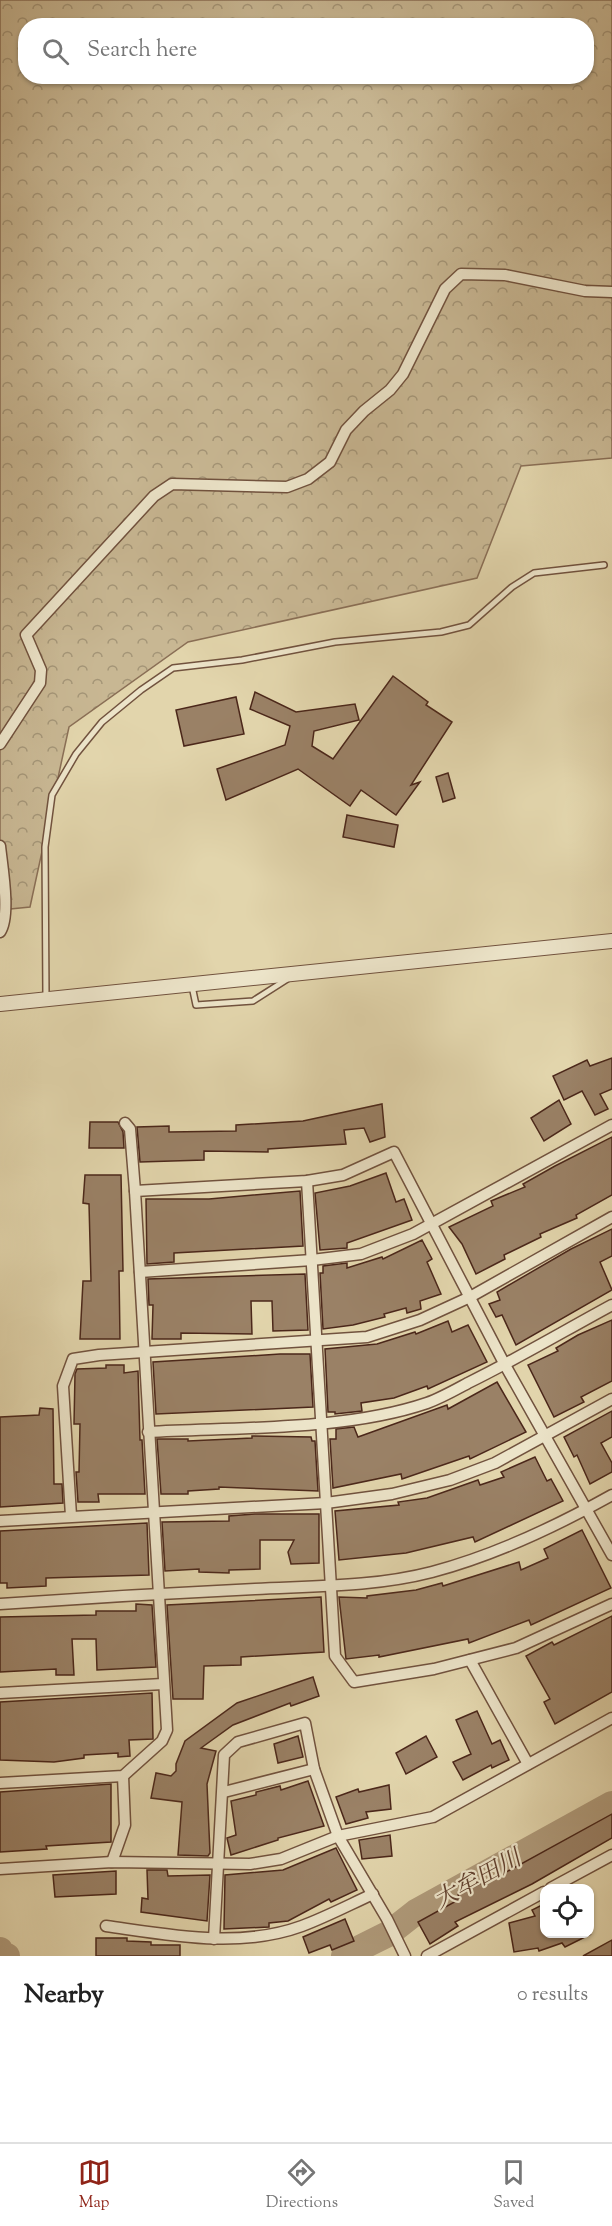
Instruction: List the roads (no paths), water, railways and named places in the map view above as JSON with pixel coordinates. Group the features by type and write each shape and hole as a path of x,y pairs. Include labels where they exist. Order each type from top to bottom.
{"street":[{"path":"0,744 40,683 41,670 26,634 153,496 172,484 287,487 308,479 330,462 346,430 364,411 390,390 403,374 445,289 461,274 505,275 585,291 612,292"},
{"path":"0,846 5,888 3,925 0,933"},
{"path":"0,1004 612,941"},
{"path":"0,1783 123,1776 162,1741 167,1730 135,1191 130,1129 125,1123"},
{"path":"140,1272 312,1260 361,1254 413,1234 612,1125"},
{"path":"135,1191 306,1181 343,1174 394,1152 505,1365 612,1555"},
{"path":"306,1181 335,1656 354,1682 470,1660 516,1648 612,1604"},
{"path":"71,1516 63,1386 73,1359 367,1337 420,1320 470,1296 612,1217"},
{"path":"148,1432 369,1418 429,1402 505,1365 612,1305"},
{"path":"0,1521 326,1503 392,1494 450,1480 495,1463 612,1399"},
{"path":"0,1604 331,1586 414,1576 469,1561 540,1533 612,1495"},
{"path":"470,1660 528,1764"},
{"path":"0,1693 163,1684"},
{"path":"0,1869 112,1862 250,1864 282,1859 338,1836 433,1817 612,1718"},
{"path":"214,1939 217,1863 224,1792 224,1755 238,1742 305,1723 314,1769 338,1836 387,1918 405,1956"},
{"path":"224,1792 314,1769"},
{"path":"112,1862 125,1825 123,1776"},
{"path":"558,1884 612,1855"},
{"path":"106,1926 214,1939 264,1934 300,1926 373,1893"},
{"path":"427,1956 540,1894"}],"lane":[{"path":"46,1000 45,847 52,795 76,754 102,722 141,690 173,668 242,660 335,642 441,632 470,625 512,587 534,573 604,565"},
{"path":"191,984 196,1005 253,1001 297,973"}],"waterway":[{"name":"大牟田川","path":"344,1956 388,1934 416,1912 612,1804"},
{"name":"大牟田川","path":"0,1950 2,1955 7,1956"}]}
